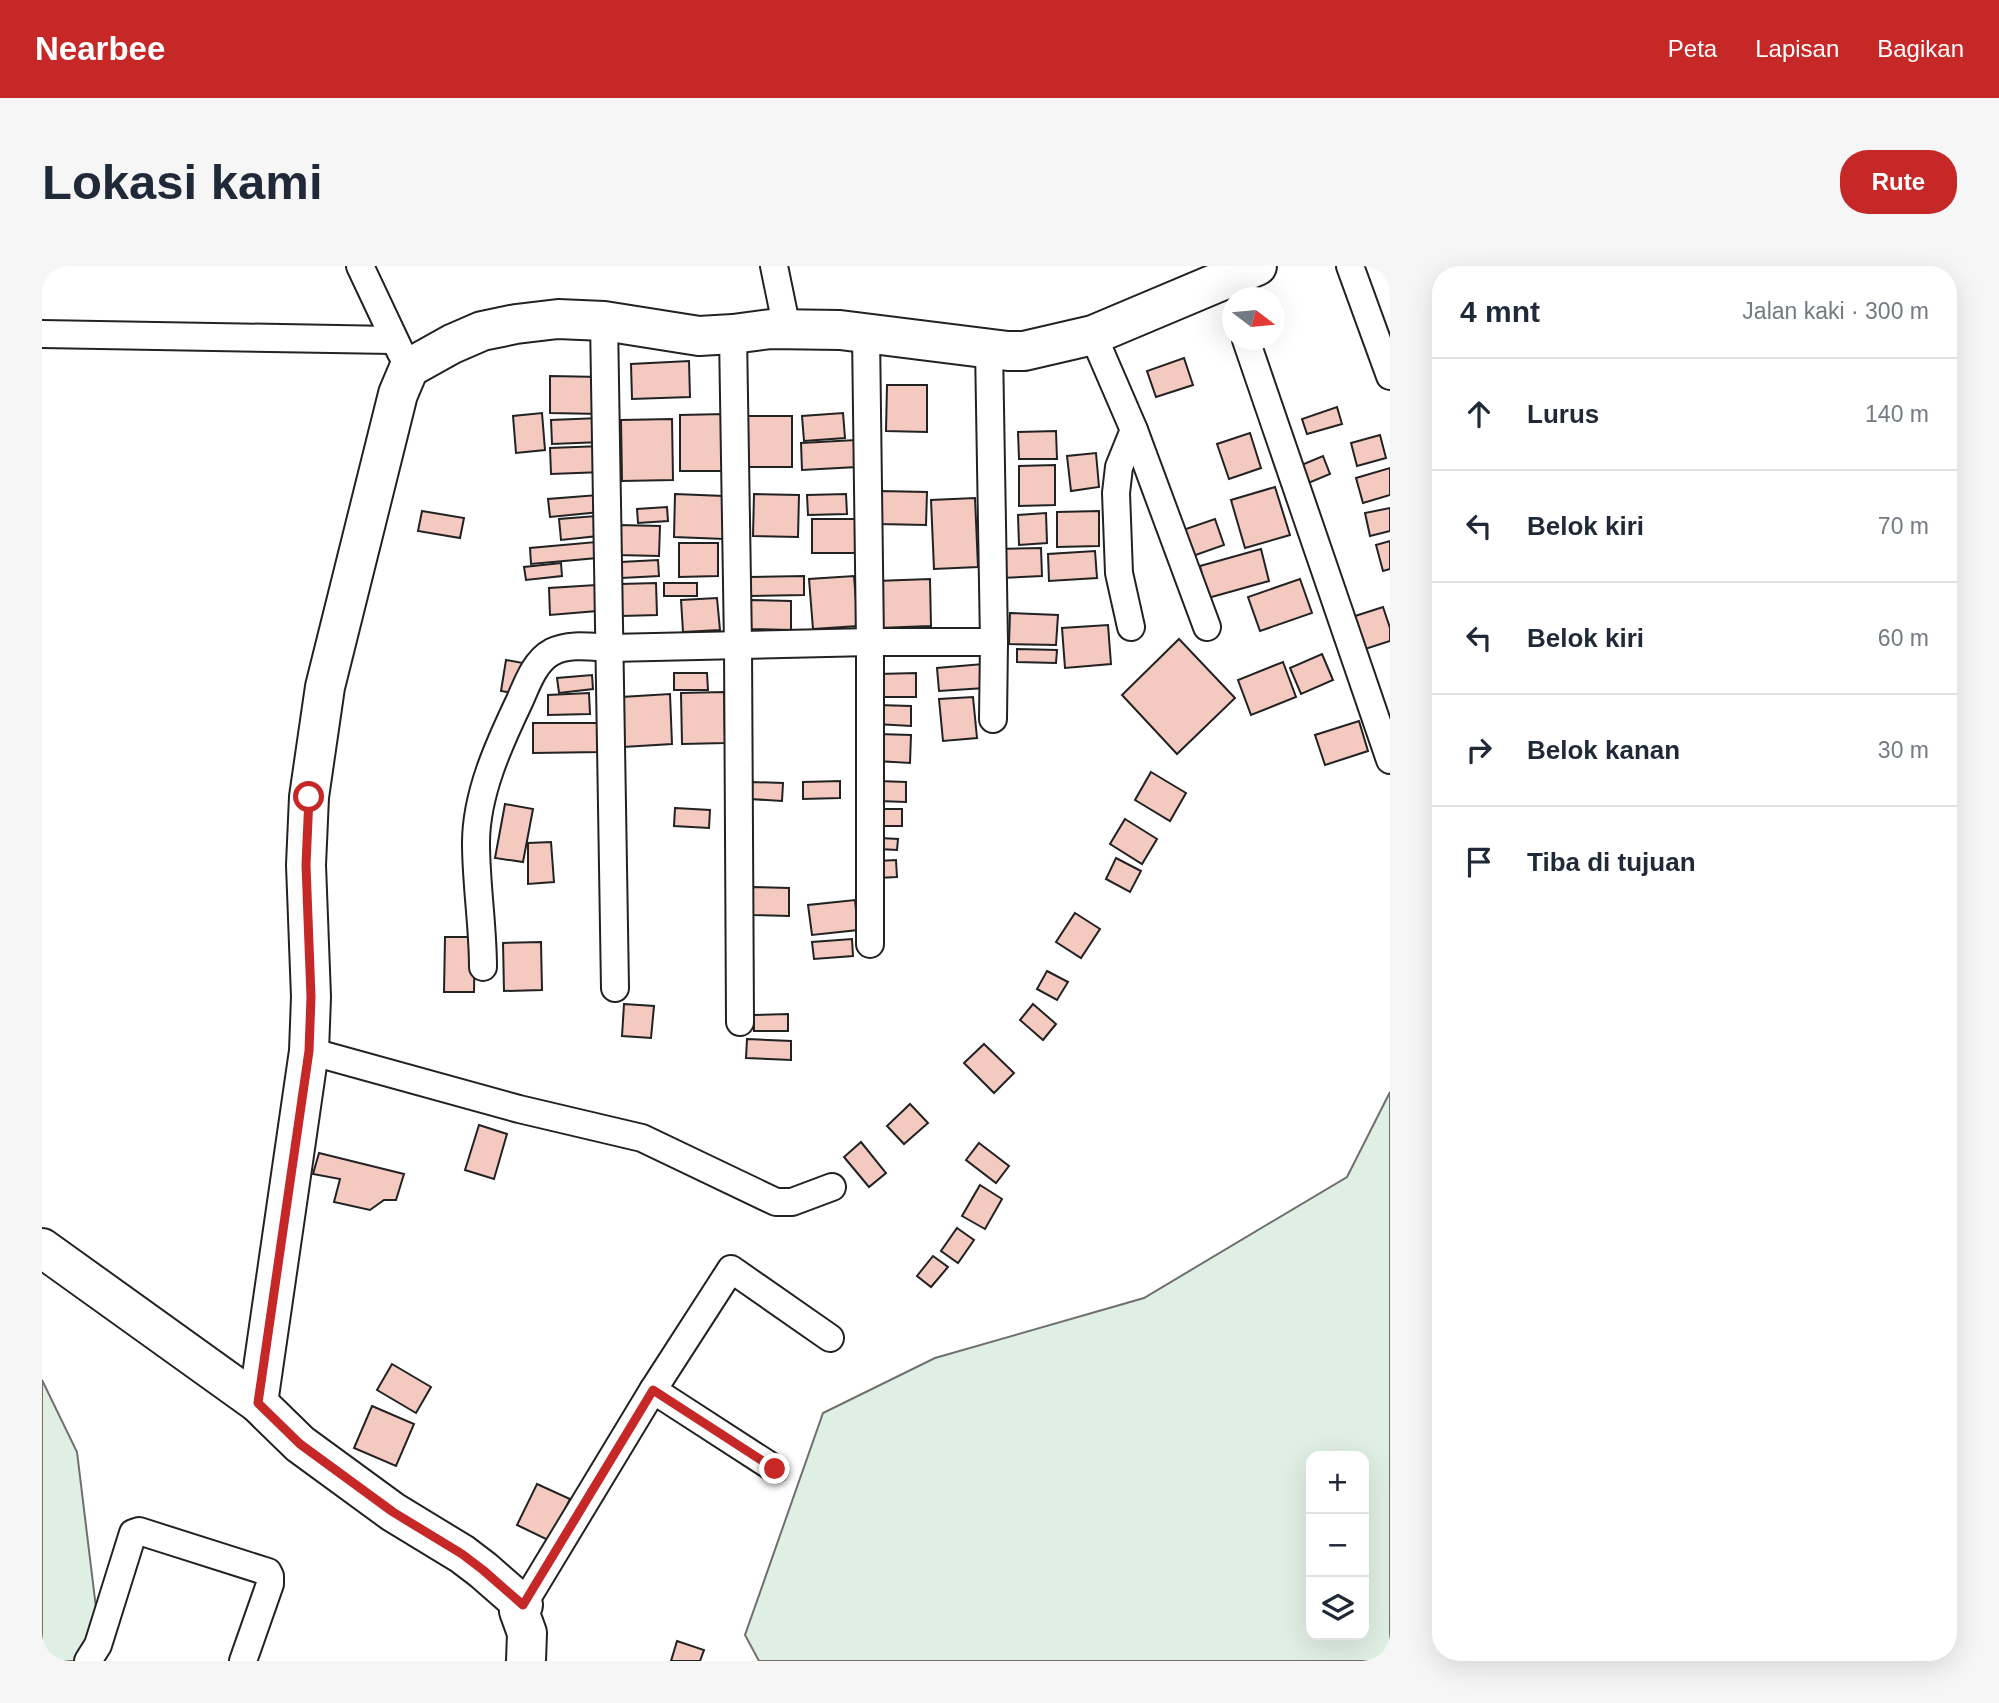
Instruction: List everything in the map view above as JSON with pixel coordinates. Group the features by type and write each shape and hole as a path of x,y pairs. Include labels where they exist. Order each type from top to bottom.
{"street":[{"path":"258,1403 309,1051 311,997 306,865 309,797 325,687 398,394 401,354 360,266"},
{"path":"774,266 787,329"},
{"path":"1350,266 1390,376"},
{"path":"42,334 401,354 452,344 482,331 558,319 604,321 699,336 787,329 866,333 1024,351 1093,335 1239,281"},
{"path":"604,321 615,988"},
{"path":"866,333 870,944"},
{"path":"733,334 740,1022"},
{"path":"1093,335 1134,430 1207,627"},
{"path":"989,348 993,719"},
{"path":"1250,350 1390,760"},
{"path":"1131,627 1119,573 1116,515 1119,467 1134,430"},
{"path":"483,967 476,842 482,802 498,750 529,680 540,661 551,652 584,646 610,648 994,642"},
{"path":"309,1051 519,1109 642,1138 776,1202 792,1202 832,1187"},
{"path":"42,1248 258,1403 300,1444 393,1512 473,1562 523,1605"},
{"path":"526,1661 527,1633 519,1611 653,1390 731,1269 830,1338"},
{"path":"653,1390 775,1469"},
{"path":"88,1661 98,1645 133,1533 139,1531 268,1572 270,1584 243,1661"}],"green space":[{"path":"1390,1092 1390,1661 759,1661 745,1635 823,1413 935,1358 1144,1298 1347,1177"},
{"path":"42,1380 77,1452 97,1616 75,1661 42,1661"}],"building":[{"path":"1184,358 1193,385 1156,397 1147,371"},
{"path":"689,361 690,397 632,399 631,364"},
{"path":"550,376 601,377 601,414 550,413"},
{"path":"887,385 927,385 927,432 886,431"},
{"path":"1337,407 1342,424 1307,434 1302,419"},
{"path":"542,413 545,450 516,453 513,416"},
{"path":"843,413 845,438 804,441 802,416"},
{"path":"725,414 725,471 680,471 680,415"},
{"path":"748,416 792,416 792,467 748,467"},
{"path":"600,418 602,442 552,444 551,420"},
{"path":"672,419 673,480 622,481 621,420"},
{"path":"1056,431 1057,459 1019,459 1018,432"},
{"path":"1250,433 1261,468 1229,479 1217,444"},
{"path":"1380,435 1386,458 1357,466 1351,443"},
{"path":"856,440 857,467 802,470 801,443"},
{"path":"602,446 603,472 551,474 550,448"},
{"path":"1096,453 1099,487 1071,491 1067,456"},
{"path":"1323,456 1330,474 1306,484 1299,466"},
{"path":"1055,465 1055,505 1019,506 1019,466"},
{"path":"1390,468 1390,495 1363,503 1356,478"},
{"path":"1275,487 1290,535 1245,548 1231,500"},
{"path":"880,491 927,492 926,525 879,524"},
{"path":"675,494 724,496 724,539 674,537"},
{"path":"754,494 799,495 798,537 753,536"},
{"path":"846,494 847,514 808,515 807,495"},
{"path":"598,495 600,512 550,517 548,499"},
{"path":"975,498 978,567 934,569 931,500"},
{"path":"667,507 668,521 638,523 637,509"},
{"path":"1390,508 1390,531 1370,536 1365,513"},
{"path":"422,511 464,518 460,538 418,531"},
{"path":"1099,511 1099,546 1057,547 1057,512"},
{"path":"1046,513 1047,543 1019,545 1018,515"},
{"path":"596,516 598,536 561,540 559,519"},
{"path":"812,519 855,519 855,553 812,553"},
{"path":"1215,519 1224,545 1190,557 1180,531"},
{"path":"619,525 660,526 659,556 618,555"},
{"path":"1390,541 1390,569 1383,571 1376,545"},
{"path":"596,542 597,558 531,564 530,548"},
{"path":"679,543 718,543 718,576 679,577"},
{"path":"1041,548 1042,576 1000,578 999,549"},
{"path":"1261,549 1269,581 1208,598 1200,566"},
{"path":"1095,551 1097,578 1049,581 1048,554"},
{"path":"658,560 659,576 622,578 621,562"},
{"path":"561,563 562,576 526,580 524,567"},
{"path":"804,576 804,595 749,596 749,577"},
{"path":"854,576 858,626 813,629 809,579"},
{"path":"930,579 931,626 878,628 876,581"},
{"path":"1300,579 1312,613 1260,631 1248,597"},
{"path":"656,583 657,615 622,616 621,584"},
{"path":"664,583 697,583 697,596 664,596"},
{"path":"596,585 597,611 550,615 549,588"},
{"path":"717,598 720,630 683,632 681,600"},
{"path":"751,600 791,601 791,630 751,629"},
{"path":"1383,607 1390,628 1390,641 1359,651 1349,618"},
{"path":"1010,613 1058,615 1056,645 1009,644"},
{"path":"1108,625 1111,664 1065,668 1062,628"},
{"path":"1179,639 1235,698 1177,754 1122,695"},
{"path":"1017,649 1057,650 1056,663 1017,662"},
{"path":"1322,654 1333,680 1301,694 1290,668"},
{"path":"506,660 523,663 518,694 501,691"},
{"path":"1283,662 1296,697 1251,715 1238,680"},
{"path":"983,664 985,688 939,691 937,668"},
{"path":"674,673 707,673 708,690 674,690"},
{"path":"916,673 916,697 879,697 878,674"},
{"path":"592,675 593,689 559,693 557,678"},
{"path":"724,692 725,743 682,744 681,693"},
{"path":"589,693 590,714 548,715 548,695"},
{"path":"670,694 672,744 623,747 621,697"},
{"path":"973,697 977,738 943,741 939,699"},
{"path":"877,705 911,706 911,726 876,724"},
{"path":"1359,721 1368,751 1325,765 1315,735"},
{"path":"533,723 601,723 602,752 533,753"},
{"path":"878,734 911,735 910,763 877,761"},
{"path":"1151,772 1186,793 1170,821 1135,800"},
{"path":"840,781 840,798 803,799 803,782"},
{"path":"878,781 906,782 906,802 878,801"},
{"path":"751,782 783,783 782,801 750,799"},
{"path":"505,804 533,809 523,862 495,858"},
{"path":"675,808 710,810 709,828 674,826"},
{"path":"872,809 902,809 902,826 873,826"},
{"path":"1125,819 1157,839 1142,864 1110,844"},
{"path":"880,838 898,839 897,850 879,849"},
{"path":"551,842 554,882 528,884 528,843"},
{"path":"1116,858 1141,871 1130,892 1106,879"},
{"path":"896,860 897,877 877,878 877,861"},
{"path":"752,887 789,888 789,916 752,915"},
{"path":"855,900 858,930 812,935 808,905"},
{"path":"1075,913 1100,929 1081,958 1056,942"},
{"path":"445,937 475,937 474,992 444,992"},
{"path":"852,939 853,956 814,959 812,942"},
{"path":"541,942 542,990 504,991 503,943"},
{"path":"1047,971 1068,982 1057,1000 1037,989"},
{"path":"624,1004 654,1006 651,1038 622,1036"},
{"path":"1033,1004 1056,1024 1043,1040 1020,1020"},
{"path":"788,1014 788,1031 754,1031 754,1015"},
{"path":"747,1039 791,1041 791,1060 746,1058"},
{"path":"984,1044 1014,1073 994,1093 964,1063"},
{"path":"910,1104 928,1123 904,1144 887,1126"},
{"path":"479,1125 507,1134 494,1179 465,1170"},
{"path":"861,1142 886,1173 869,1187 844,1157"},
{"path":"979,1143 1009,1166 996,1183 966,1160"},
{"path":"319,1153 404,1174 396,1200 384,1200 370,1210 334,1202 340,1179 313,1174"},
{"path":"980,1185 1002,1199 985,1229 962,1216"},
{"path":"957,1228 974,1240 958,1263 941,1251"},
{"path":"933,1256 948,1267 931,1287 917,1276"},
{"path":"392,1364 431,1387 416,1413 377,1390"},
{"path":"372,1406 414,1424 396,1466 354,1448"},
{"path":"537,1484 570,1499 550,1541 517,1525"},
{"path":"677,1641 704,1650 700,1661 671,1661"}],"route":[{"path":"309,797 306,865 311,997 309,1051 258,1403 300,1444 393,1512 462,1554 523,1605 653,1390 775,1469"}]}
